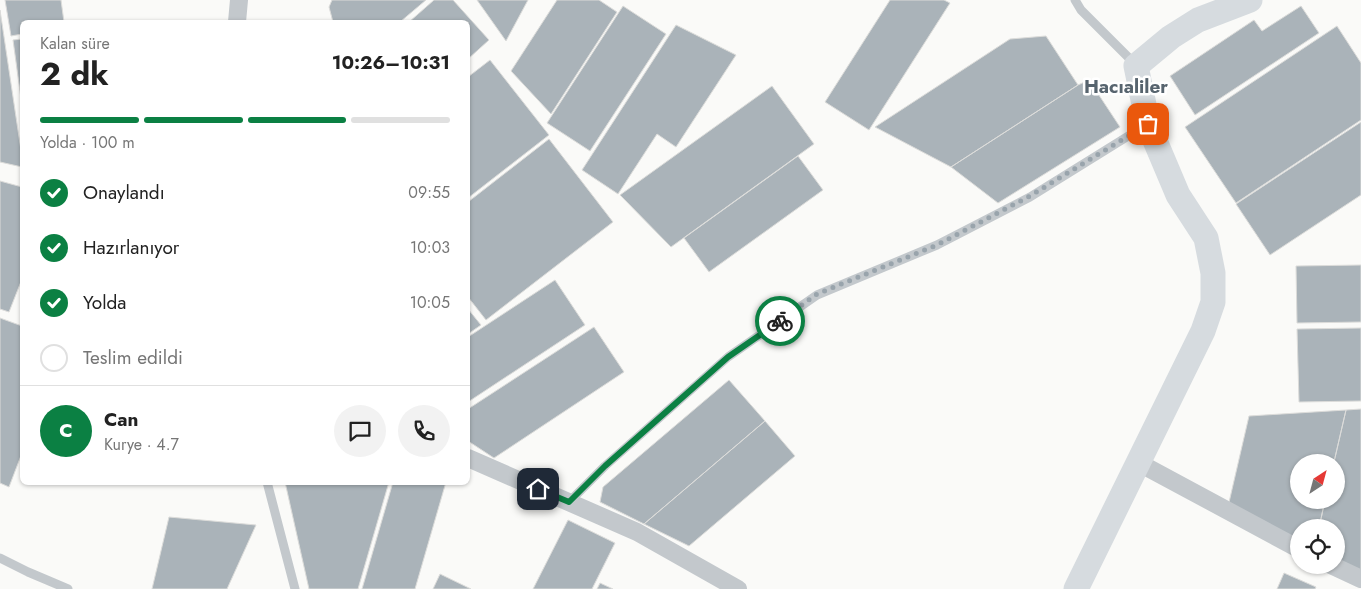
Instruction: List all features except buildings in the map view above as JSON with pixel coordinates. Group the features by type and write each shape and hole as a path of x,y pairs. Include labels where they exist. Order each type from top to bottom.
{"street":[{"path":"237,20 239,0"},
{"path":"1076,589 1203,331 1213,302 1213,273 1206,238 1178,195 1148,124 1136,66 1198,20 1250,0"},
{"path":"470,459 637,532 738,589"},
{"path":"1138,463 1290,544"},
{"path":"1345,572 1361,580"}],"lane":[{"path":"1075,0 1081,10 1136,66"},
{"path":"569,502 605,466 728,357 817,294 937,245 1030,196 1148,124"},
{"path":"268,485 295,589"},
{"path":"0,558 68,589"}],"way so far":[{"path":"780,321 817,294 937,245 1030,196 1148,124"}],"district":[{"name":"Hacıaliler","path":"1126,86"}],"route":[{"path":"538,489 569,502 605,466 728,357 780,321"}]}
